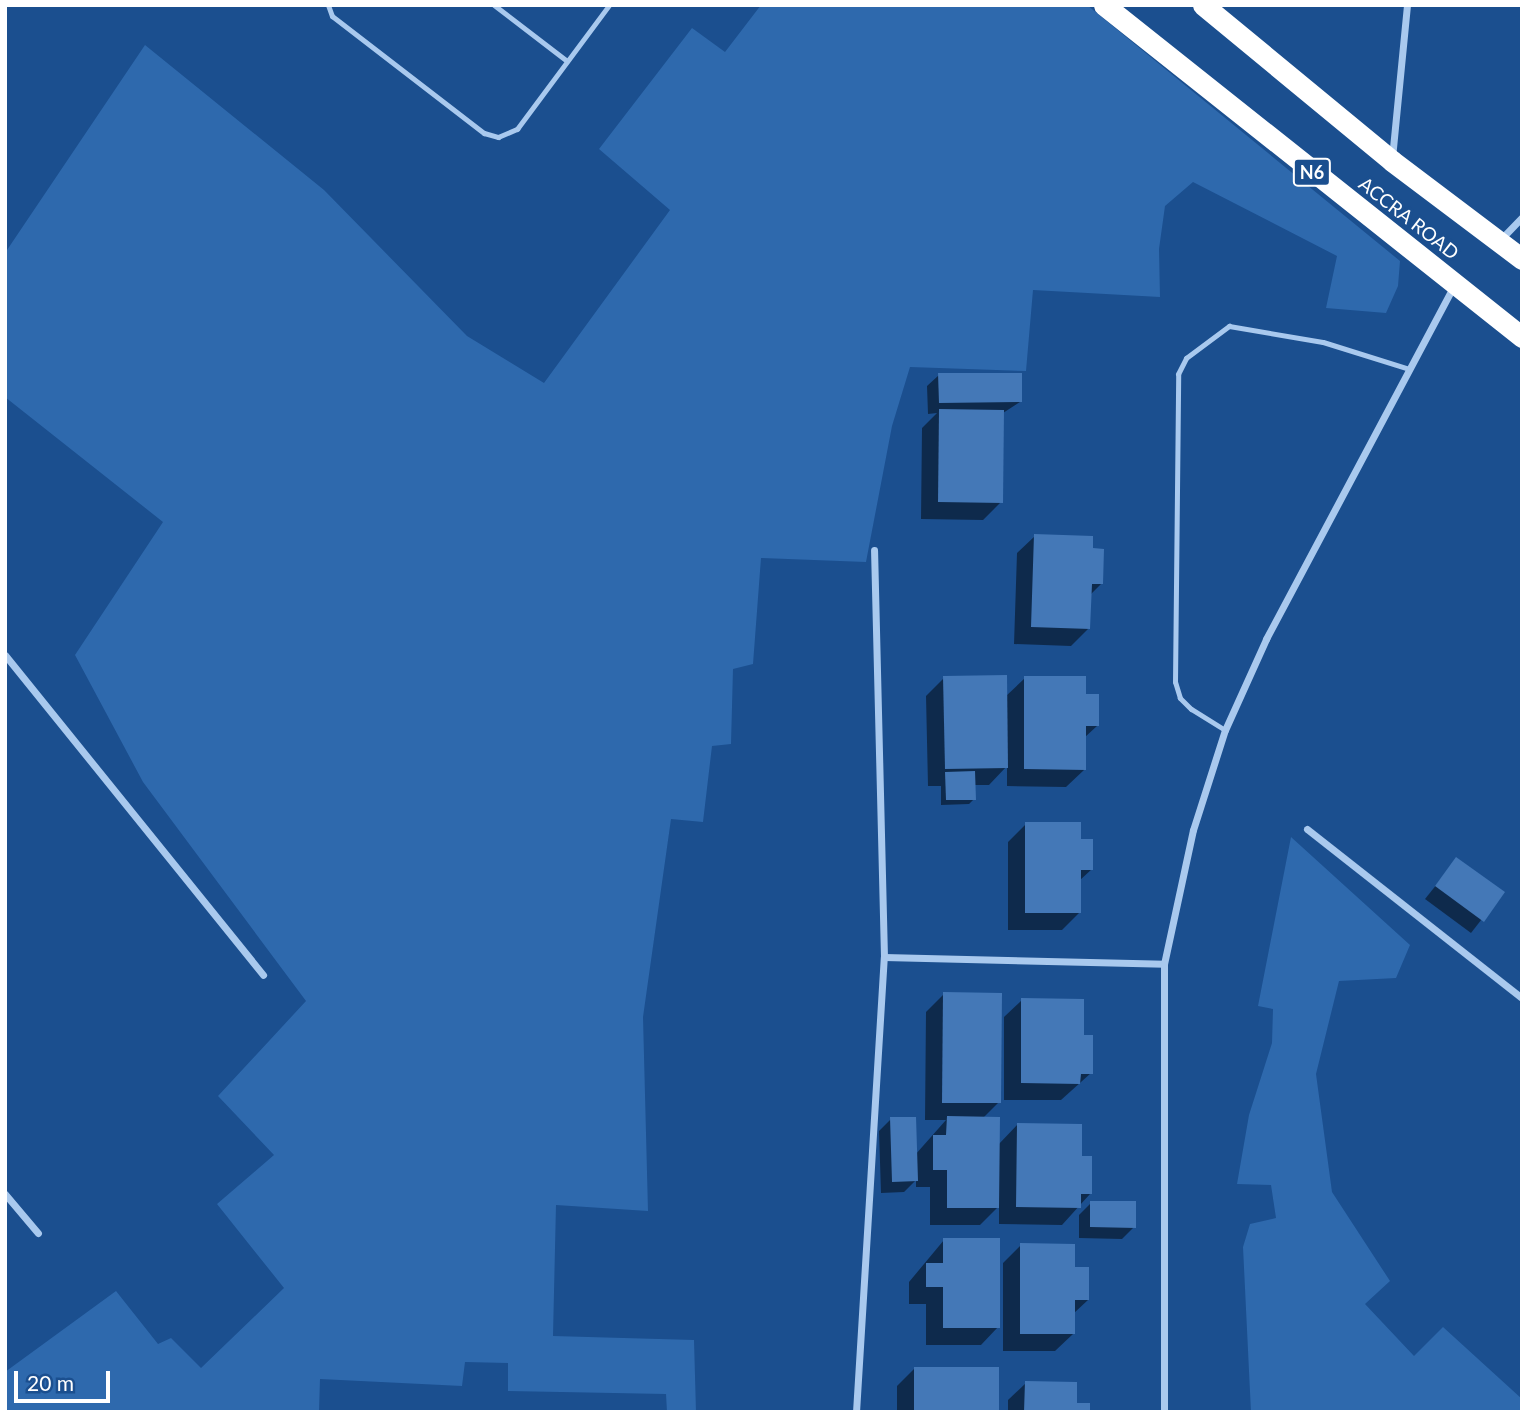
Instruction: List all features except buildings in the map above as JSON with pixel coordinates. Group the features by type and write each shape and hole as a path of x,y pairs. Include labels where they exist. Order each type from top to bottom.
{"highway":[{"name":"ACCRA ROAD","path":"1104,5 1522,337"},
{"name":"ACCRA ROAD","path":"1203,5 1392,161 1522,259"}],"street":[{"path":"1392,161 1407,5"},
{"path":"1498,242 1522,217"},
{"path":"1164,1412 1164,964 1193,830 1225,730 1266,639 1454,283"},
{"path":"856,1412 884,957 874,550"},
{"path":"5,654 263,975"},
{"path":"1307,829 1522,998"},
{"path":"884,957 1164,964"},
{"path":"5,1194 38,1233"}],"lane":[{"path":"328,5 332,16 484,133 498,137 517,129 608,5"},
{"path":"494,5 567,61"},
{"path":"1225,730 1191,709 1180,698 1175,682 1178,374 1193,352 1229,326 1323,342 1409,369"}],"shaded area":[{"path":"761,5 1087,5 1400,261 1398,286 1386,313 1326,308 1337,256 1193,182 1165,206 1159,249 1160,297 1033,290 1026,371 910,367 892,426 866,562 761,558 753,664 733,669 731,744 712,746 703,822 671,819 643,1017 648,1211 556,1205 553,1336 694,1340 696,1412 667,1412 666,1394 508,1391 508,1363 465,1362 462,1386 320,1379 319,1412 5,1412 5,1372 116,1291 158,1344 171,1338 201,1368 284,1288 217,1204 274,1155 218,1096 306,1001 143,782 75,655 163,522 5,397 5,253 145,45 324,190 467,336 544,383 670,210 599,149 692,28 725,52"},
{"path":"1291,837 1410,945 1396,978 1339,981 1316,1074 1332,1192 1390,1281 1365,1304 1414,1356 1443,1327 1522,1399 1522,1412 1251,1412 1243,1247 1250,1224 1276,1218 1271,1185 1237,1184 1249,1115 1272,1043 1273,1009 1258,1006"}]}
